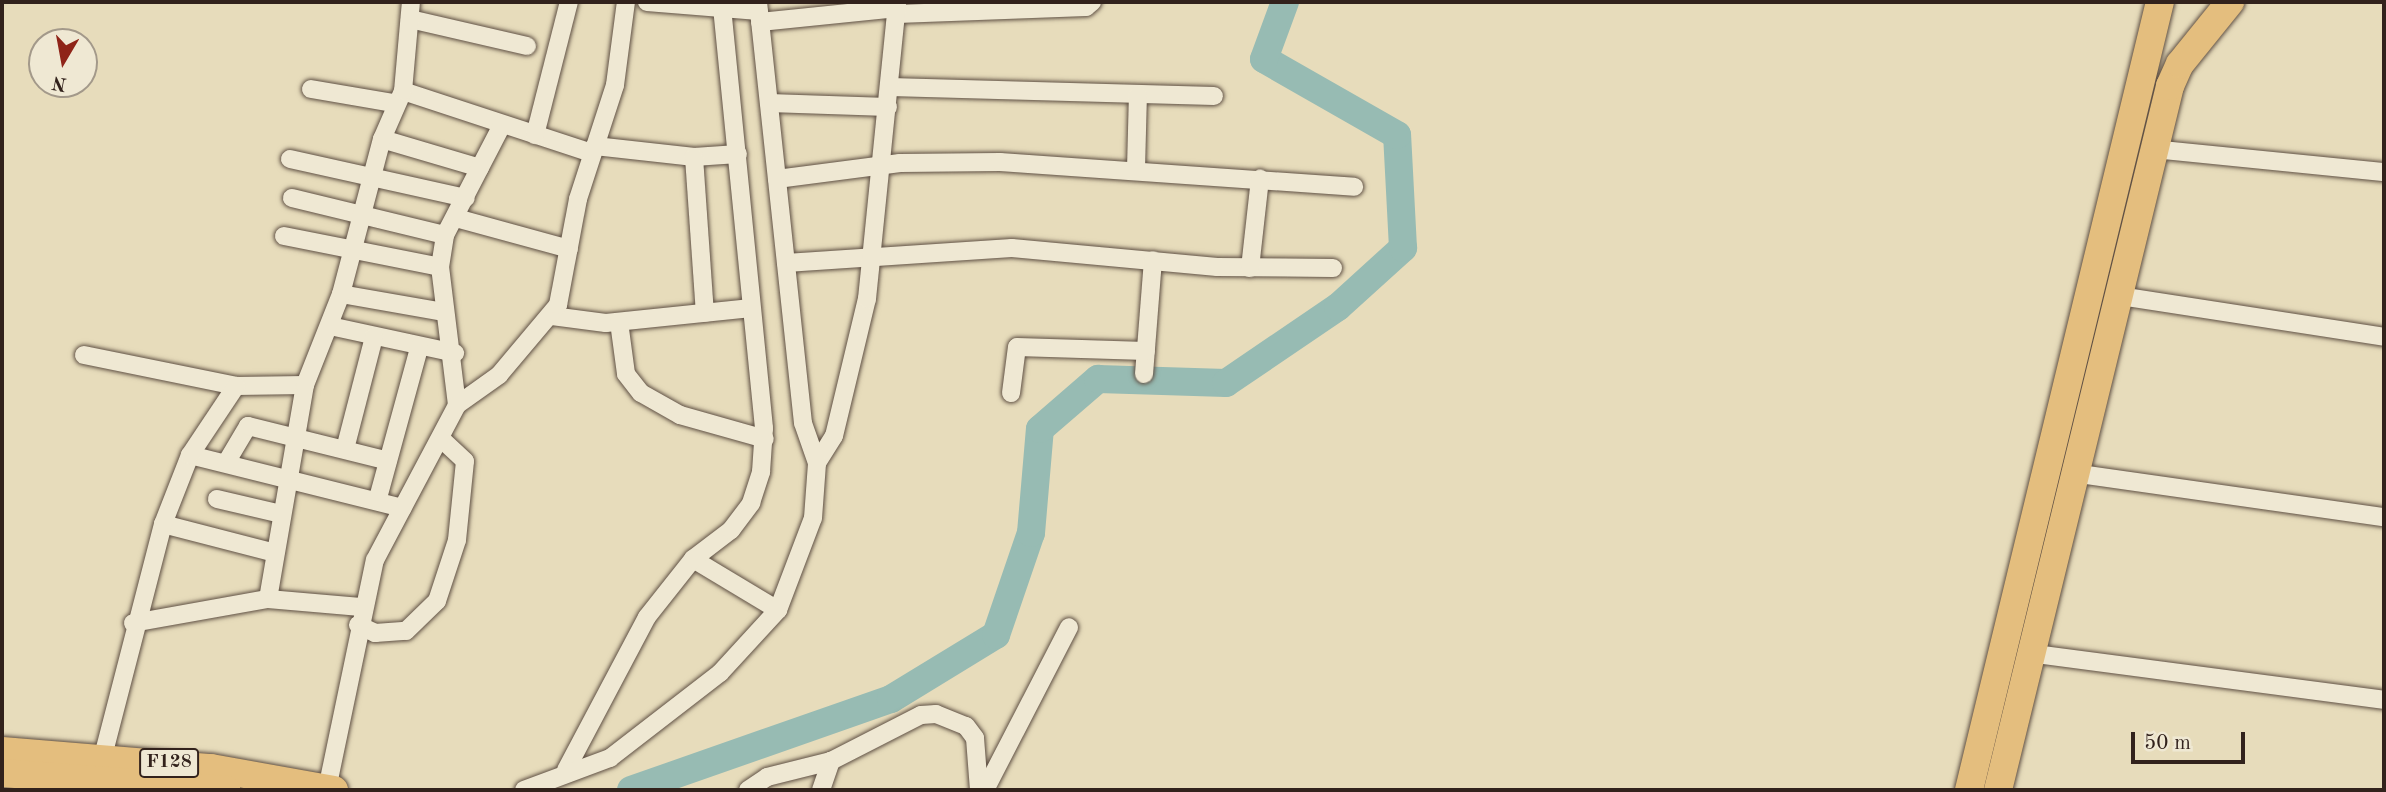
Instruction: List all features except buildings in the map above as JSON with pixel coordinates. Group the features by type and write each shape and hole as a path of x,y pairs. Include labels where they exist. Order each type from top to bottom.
{"main road":[{"path":"1969,790 2160,2"},
{"path":"1998,790 2036,654 2080,474 2153,149 2180,64 2230,2"},
{"name":"F128","path":"2,751 103,756 227,790"},
{"name":"F128","path":"2,772 150,771 331,790"}],"street":[{"path":"535,135 569,2"},
{"path":"457,405 499,375 552,316 593,149 615,85 626,2"},
{"path":"647,2 759,12 1086,7 1093,2"},
{"path":"817,463 834,436 853,370 871,260 897,8"},
{"path":"566,770 647,617 693,559 731,530 751,503 765,439 722,9"},
{"path":"268,599 305,384 341,294 382,139 398,97 410,10 527,46"},
{"path":"524,790 566,770 610,758 720,673 778,610 813,518 817,463 803,423 759,12"},
{"path":"890,87 1138,96 1214,96"},
{"path":"311,89 398,97 593,149 694,157 738,153"},
{"path":"1136,169 1138,96"},
{"path":"769,103 888,107"},
{"path":"331,790 361,607 375,559 457,405 455,353 444,312 440,267 445,235 502,125"},
{"path":"382,139 480,169"},
{"path":"2153,149 2384,172"},
{"path":"694,157 705,313"},
{"path":"290,159 466,198"},
{"path":"777,179 879,165 1000,162 1136,169 1354,187"},
{"path":"1250,268 1260,179"},
{"path":"292,198 445,235"},
{"path":"456,218 569,248"},
{"path":"284,236 440,267"},
{"path":"786,263 871,260 1012,248 1250,268 1332,268"},
{"path":"1144,374 1153,260"},
{"path":"341,294 444,312"},
{"path":"2120,296 2384,337"},
{"path":"552,316 619,322 751,308"},
{"path":"619,322 626,374 641,393 680,415 765,439"},
{"path":"330,326 419,348 455,353"},
{"path":"345,449 373,337"},
{"path":"1012,393 1017,347 1146,351"},
{"path":"378,498 419,348"},
{"path":"84,355 236,386 305,384"},
{"path":"103,756 133,623 163,524 190,455 236,386"},
{"path":"226,463 248,426 388,461"},
{"path":"358,625 375,633 405,631 436,601 457,540 466,461 441,439"},
{"path":"190,455 378,498 403,508"},
{"path":"2080,474 2384,517"},
{"path":"217,499 281,514"},
{"path":"163,524 275,553"},
{"path":"693,559 778,610"},
{"path":"133,623 268,599 361,607"},
{"path":"985,790 1069,627"},
{"path":"2036,654 2384,700"},
{"path":"748,790 767,777 831,761 921,715 936,714 966,726 975,738 979,790"},
{"path":"821,790 831,761"}],"waterway":[{"path":"631,790 891,699 996,635 1031,533 1040,429 1098,379 1226,383 1338,307 1403,248 1397,135 1264,59 1285,2"}]}
